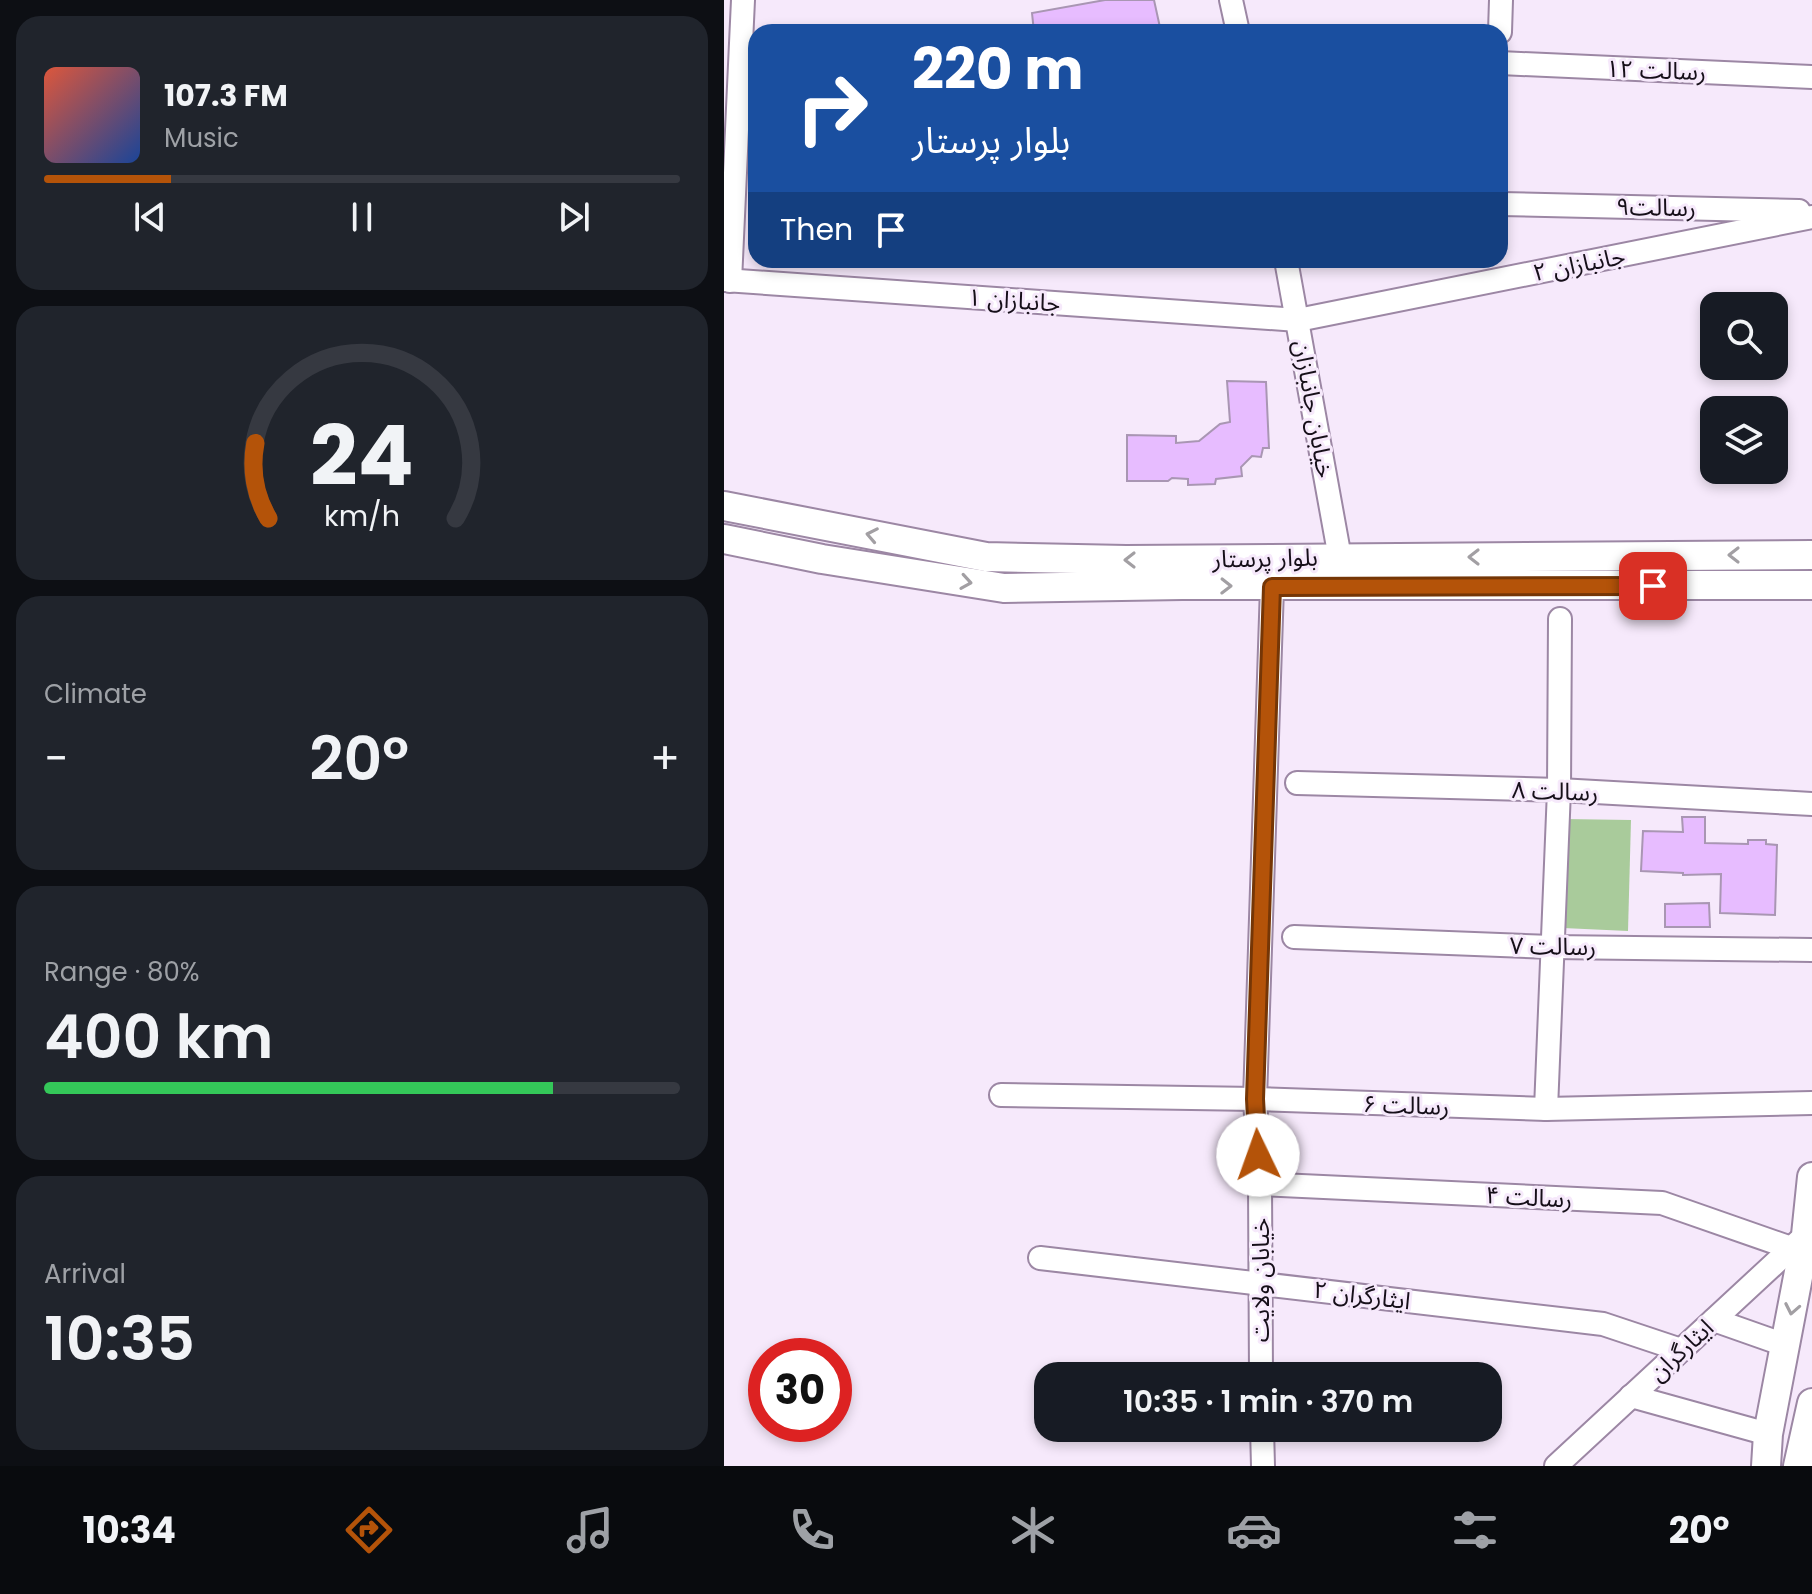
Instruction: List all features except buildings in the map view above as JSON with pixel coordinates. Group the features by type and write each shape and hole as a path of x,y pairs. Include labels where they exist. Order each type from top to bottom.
{"main road":[{"name":"بلوار پرستار","path":"724,506 986,557 1187,572 1272,587 1812,585"},
{"name":"بلوار پرستار","path":"724,539 822,559 1004,588 1340,558 1812,555"},
{"path":"1766,1466 1768,1434 1785,1345 1798,1242 1812,1177"},
{"path":"1798,1466 1812,1403"}],"street":[{"path":"727,280 739,125 743,0"},
{"path":"1231,0 1236,24"},
{"path":"1500,24 1501,0"},
{"name":"رسالت ۱۲","path":"1508,63 1812,77"},
{"name":"رسالت۹","path":"1508,204 1812,211"},
{"name":"جانبازان ۲","path":"1298,320 1812,217"},
{"name":"خیابان جانبازان","path":"1288,268 1340,558"},
{"name":"جانبازان ۱","path":"727,280 1298,320"},
{"name":"خیابان ولایت","path":"1261,1362 1260,1184 1255,1099 1272,587"},
{"path":"1546,1109 1559,790 1560,619"},
{"name":"رسالت ۸","path":"1297,783 1559,790 1812,804"},
{"name":"رسالت ۷","path":"1294,937 1552,947 1812,950"},
{"name":"رسالت ۶","path":"1001,1095 1255,1099 1546,1109 1812,1103"},
{"name":"رسالت ۴","path":"1260,1184 1662,1203 1798,1242"},
{"name":"ایثارگران","path":"1556,1466 1798,1242"},
{"name":"ایثارگران ۲","path":"1040,1258 1603,1324 1681,1350"},
{"path":"1714,1320 1785,1345"},
{"path":"1631,1396 1768,1434"},
{"path":"1262,1442 1263,1466"}],"green space":[{"path":"1564,819 1631,820 1628,931 1563,928"}],"route":[{"path":"1258,1155 1255,1099 1272,587 1653,586"}]}
